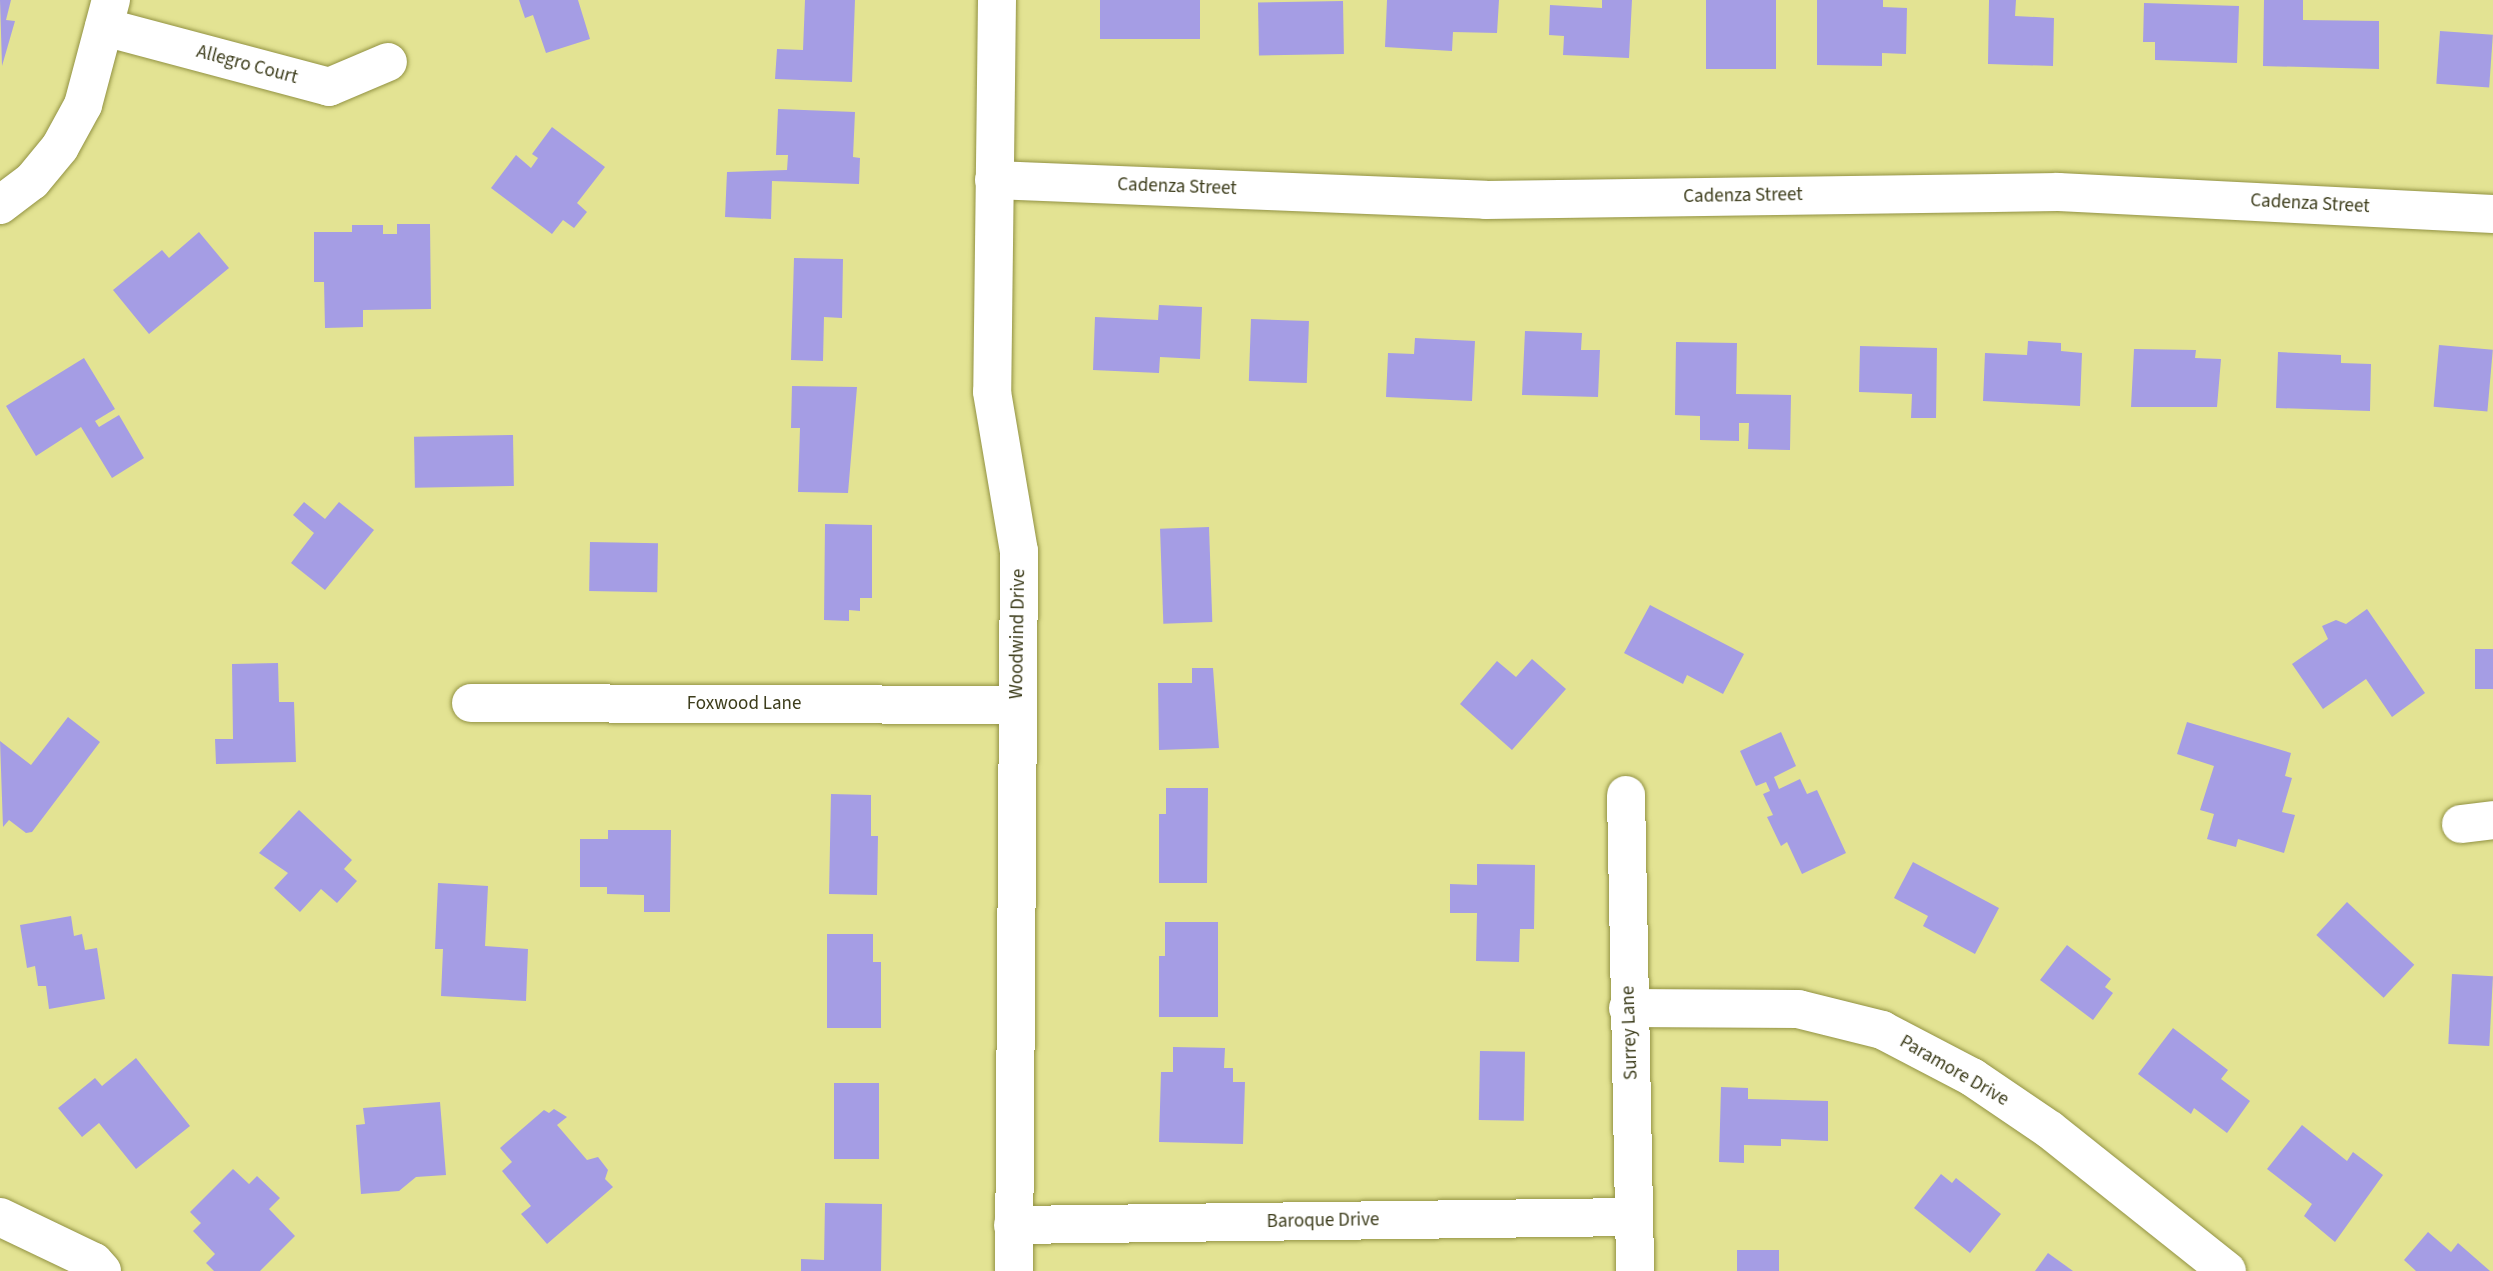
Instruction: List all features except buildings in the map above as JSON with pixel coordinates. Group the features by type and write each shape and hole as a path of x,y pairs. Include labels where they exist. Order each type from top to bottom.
{"street":[{"name":"Woodwind Drive","path":"997,0 992,392 1019,551 1014,1271"},
{"name":"Allegro Court","path":"107,13 329,87 388,62"},
{"path":"0,205 32,181 60,147 83,104 107,13"},
{"name":"Cadenza Street","path":"993,180 1486,200 2058,192 2493,214"},
{"name":"Foxwood Lane","path":"471,703 1017,705"},
{"name":"Surrey Lane","path":"1626,795 1635,1271"},
{"name":"Paramore Drive","path":"1628,1008 1798,1009 1882,1030 1972,1077 2050,1130 2227,1271"},
{"path":"0,1217 94,1262 102,1271"},
{"name":"Baroque Drive","path":"1013,1225 1634,1217"}]}
